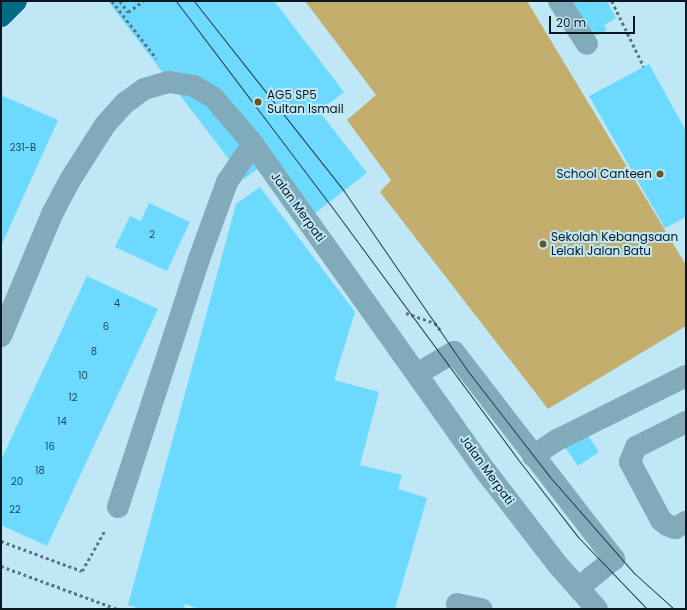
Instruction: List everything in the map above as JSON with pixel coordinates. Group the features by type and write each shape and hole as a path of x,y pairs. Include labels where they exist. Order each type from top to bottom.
{"highway":[{"path":"1,16 16,1"}],"street":[{"path":"559,1 587,44"},
{"name":"Jalan Merpati","path":"1,336 52,214 88,150 105,125 125,103 144,89 169,82 178,82 194,86 214,98 253,144 487,473 557,564 597,609"},
{"path":"118,507 227,182 253,144"},
{"path":"417,374 454,352 614,559 578,588"},
{"path":"533,456 557,440 686,376"},
{"path":"686,422 636,447 630,462 661,520 668,526 675,528 686,522"},
{"path":"458,604 481,609"}],"path":[{"path":"112,1 151,53 178,82"},
{"path":"120,1 128,12 143,1"},
{"path":"612,1 644,67"},
{"path":"369,306 404,312 435,323 454,352"},
{"path":"1,541 82,571 118,507"},
{"path":"1,566 117,609"}],"shaded area":[{"name":"Sekolah Kebangsaan Lelaki Jalan Batu","path":"305,1 527,1 686,265 686,326 548,409 380,192 391,180 347,120 376,95"}],"building":[{"name":"AG5 SP5 Sultan Ismail","path":"108,1 274,1 344,92 319,111 367,173 314,214 271,158 244,179"},
{"path":"572,1 607,1 616,18 604,25 607,30 596,36 592,30 590,32"},
{"name":"School Canteen","path":"649,64 686,131 686,217 665,228 589,96"},
{"path":"1,95 58,120 1,246"},
{"path":"260,187 355,312 334,380 379,392 360,465 402,475 398,489 427,498 395,609 200,609 185,604 183,609 140,609 128,605 236,204"},
{"path":"149,203 190,222 167,271 115,247 130,216 141,221"},
{"path":"87,276 158,309 47,546 1,525 1,460"},
{"path":"586,433 599,452 578,466 565,447"}],"tram line":[{"path":"176,1 329,203 520,462 578,537 647,609"},
{"path":"194,1 344,191 467,370 550,477 634,573 674,609"}],"place":[{"name":"AG5 SP5 Sultan Ismail","path":"258,102"},
{"name":"School Canteen","path":"660,174"},
{"name":"Sekolah Kebangsaan Lelaki Jalan Batu","path":"543,244"}]}
